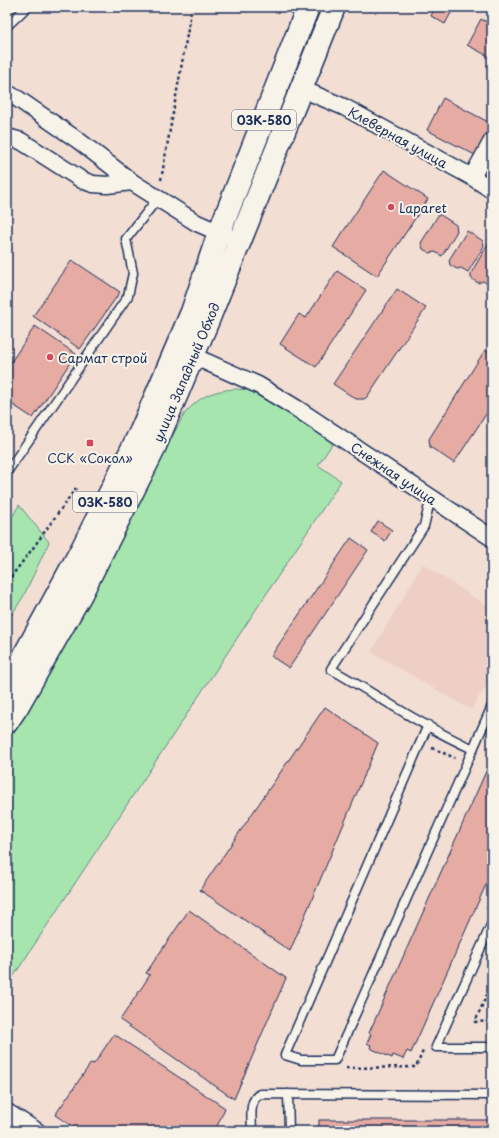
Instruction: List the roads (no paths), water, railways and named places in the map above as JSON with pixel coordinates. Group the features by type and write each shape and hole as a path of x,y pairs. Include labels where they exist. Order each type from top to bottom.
{"highway":[{"name":"улица Западный Обход","path":"7,686 83,547 141,431 192,312 219,232 308,7"},
{"name":"улица Западный Обход","path":"7,722 81,594 152,453 241,242 334,7"}],"street":[{"name":"Клеверная улица","path":"302,89 344,107 472,177 492,190"},
{"path":"7,92 79,141 132,182 197,223 241,242"},
{"path":"7,137 21,141 82,180 93,184 107,185 132,182"},
{"path":"472,177 492,141"},
{"name":"Снежная улица","path":"193,356 258,385 296,408 492,538"},
{"path":"7,1112 37,1131"}],"lane":[{"path":"7,26 27,7"},
{"path":"7,472 128,296 133,273 126,239 158,198"},
{"path":"431,498 424,526 331,669 450,739 473,749"},
{"path":"428,725 285,1055 301,1060 334,1060 473,749 489,721 492,706"},
{"path":"492,923 436,1047 492,1047"},
{"path":"252,1131 252,1103 256,1096 260,1094 492,1094"},
{"path":"288,1094 289,1131"}],"place":[{"name":"Laparet","path":"391,207"},
{"name":"Сармат строй","path":"50,357"},
{"name":"ССК «Сокол»","path":"90,443"}]}
